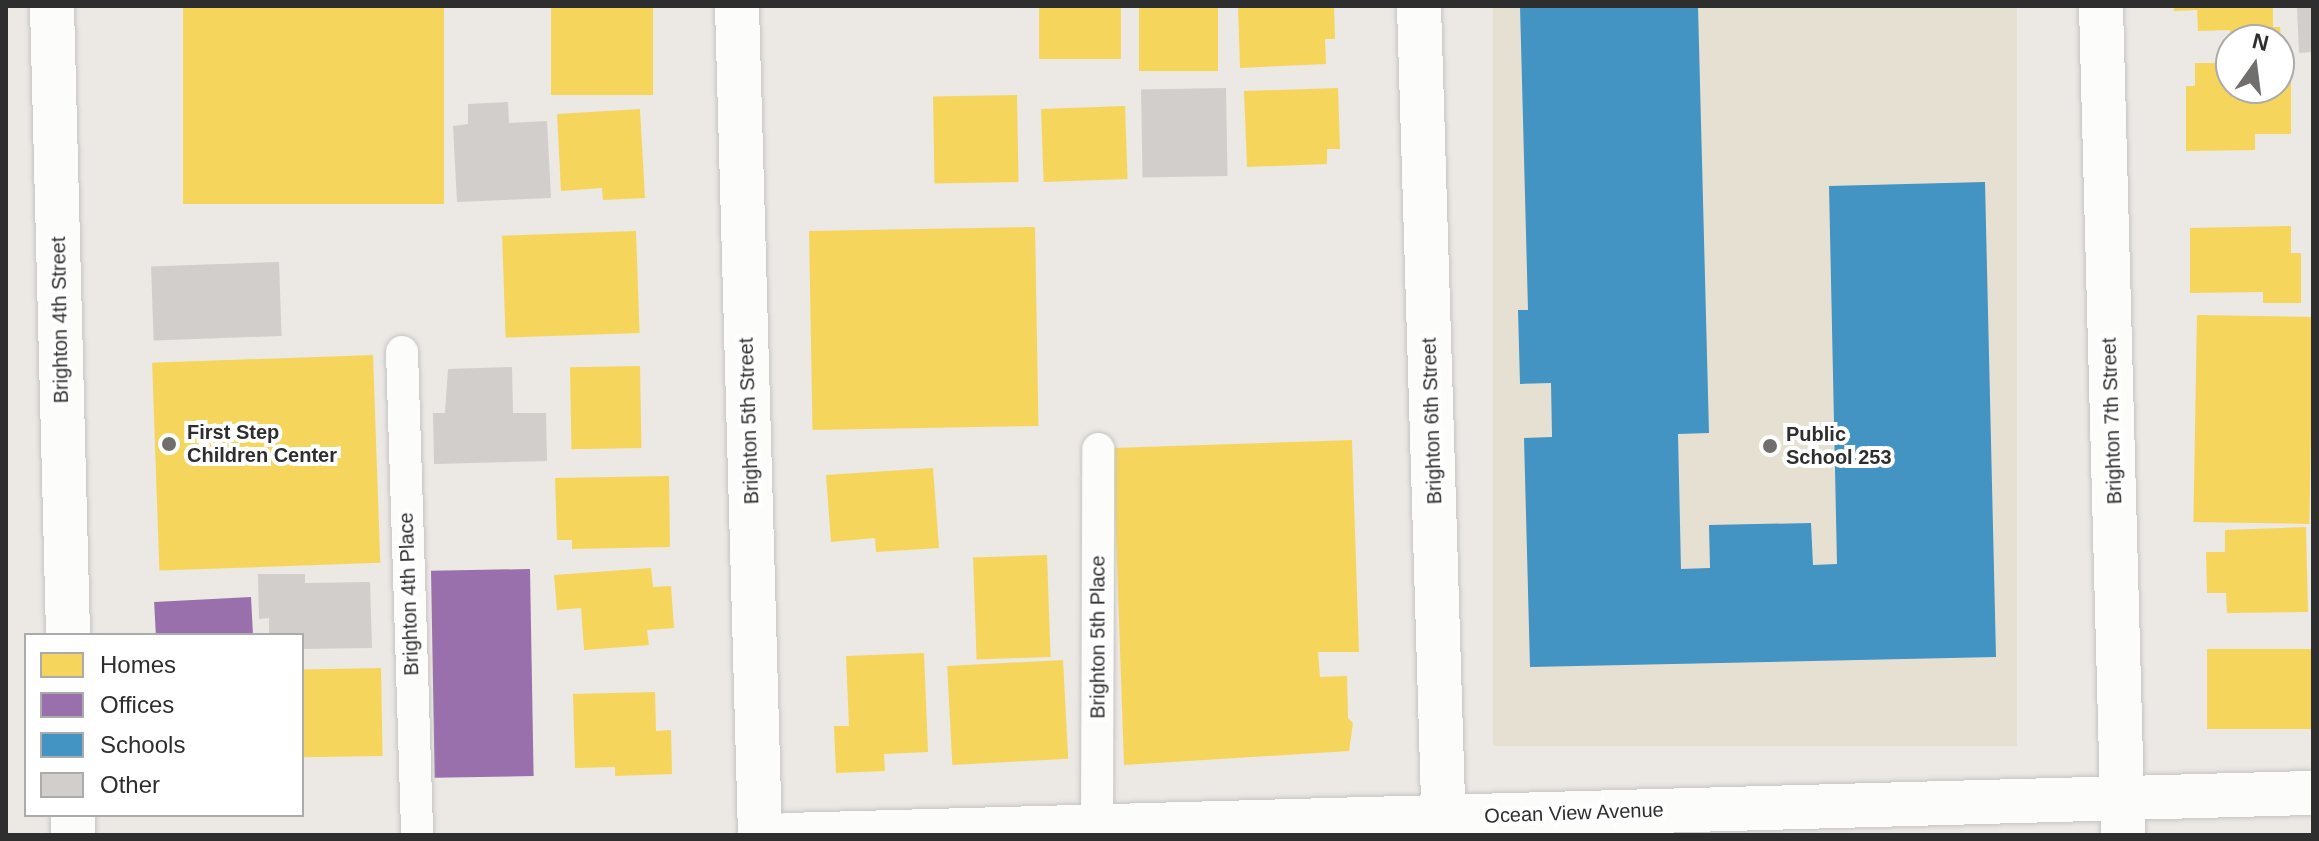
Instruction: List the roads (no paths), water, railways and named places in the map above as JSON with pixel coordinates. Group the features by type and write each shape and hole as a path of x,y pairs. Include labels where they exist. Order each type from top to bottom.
{"street":[{"name":"Brighton 4th Street","path":"52,6 68,633"},
{"name":"Brighton 5th Street","path":"737,6 760,835"},
{"name":"Brighton 6th Street","path":"1419,6 1444,826"},
{"name":"Brighton 7th Street","path":"2101,6 2123,816"},
{"name":"Ocean View Avenue","path":"786,835 1097,826 1444,826 2123,816 2313,793"}],"lane":[{"name":"Brighton 4th Place","path":"402,352 417,835"},
{"name":"Brighton 5th Place","path":"1097,826 1098,449"}],"place":[{"name":"First Step Children Center","path":"169,444"},
{"name":"Public School 253","path":"1770,446"}]}
